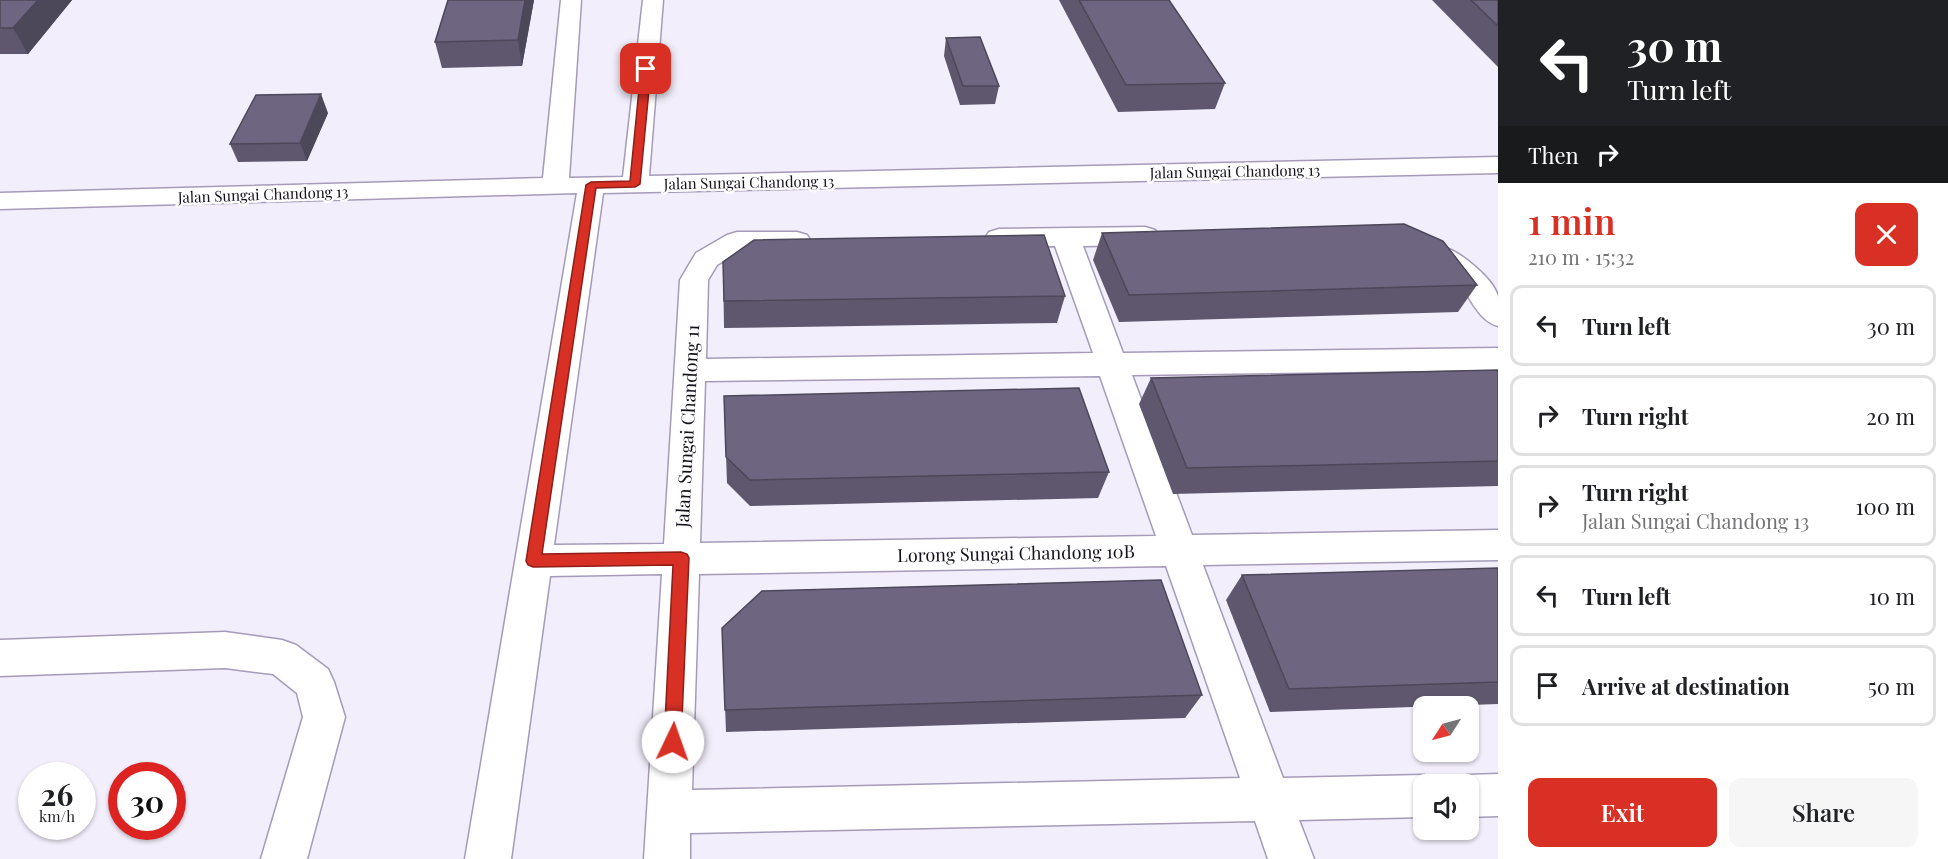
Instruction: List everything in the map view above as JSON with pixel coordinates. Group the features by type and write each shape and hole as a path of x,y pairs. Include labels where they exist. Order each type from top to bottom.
{"street":[{"path":"555,186 571,0"},
{"path":"635,184 653,0"},
{"name":"Jalan Sungai Chandong 13","path":"0,201 635,184 1497,167"},
{"path":"488,859 591,185"},
{"path":"972,238 1171,236"},
{"path":"1066,237 1291,859"},
{"name":"Jalan Sungai Chandong 11","path":"667,859 694,280 706,260 737,241 819,240"},
{"path":"1416,242 1427,244 1466,272 1498,316"},
{"path":"689,370 1498,359"},
{"name":"Lorong Sungai Chandong 10B","path":"533,561 1498,545"},
{"path":"0,658 225,650 282,658 314,682 324,717 284,859"},
{"path":"1479,795 1498,795"},
{"path":"669,812 1413,796"}],"building":[{"path":"0,0 38,0 13,28 0,28"},
{"path":"448,0 525,0 518,40 435,42"},
{"path":"1079,0 1169,0 1225,83 1126,85"},
{"path":"1471,0 1498,0 1498,26"},
{"path":"980,37 999,86 963,86 946,38"},
{"path":"321,94 300,143 230,144 256,95"},
{"path":"1404,224 1443,241 1477,285 1129,295 1102,233"},
{"path":"1044,235 1065,296 724,301 723,262 754,240"},
{"path":"1498,370 1498,461 1187,468 1151,378"},
{"path":"1079,388 1109,472 750,480 726,457 724,396"},
{"path":"1498,568 1498,682 1289,689 1242,575"},
{"path":"1161,580 1202,695 725,710 722,628 762,591"}],"route":[{"path":"646,69 635,184 591,185 533,561 681,558 673,742"}]}
